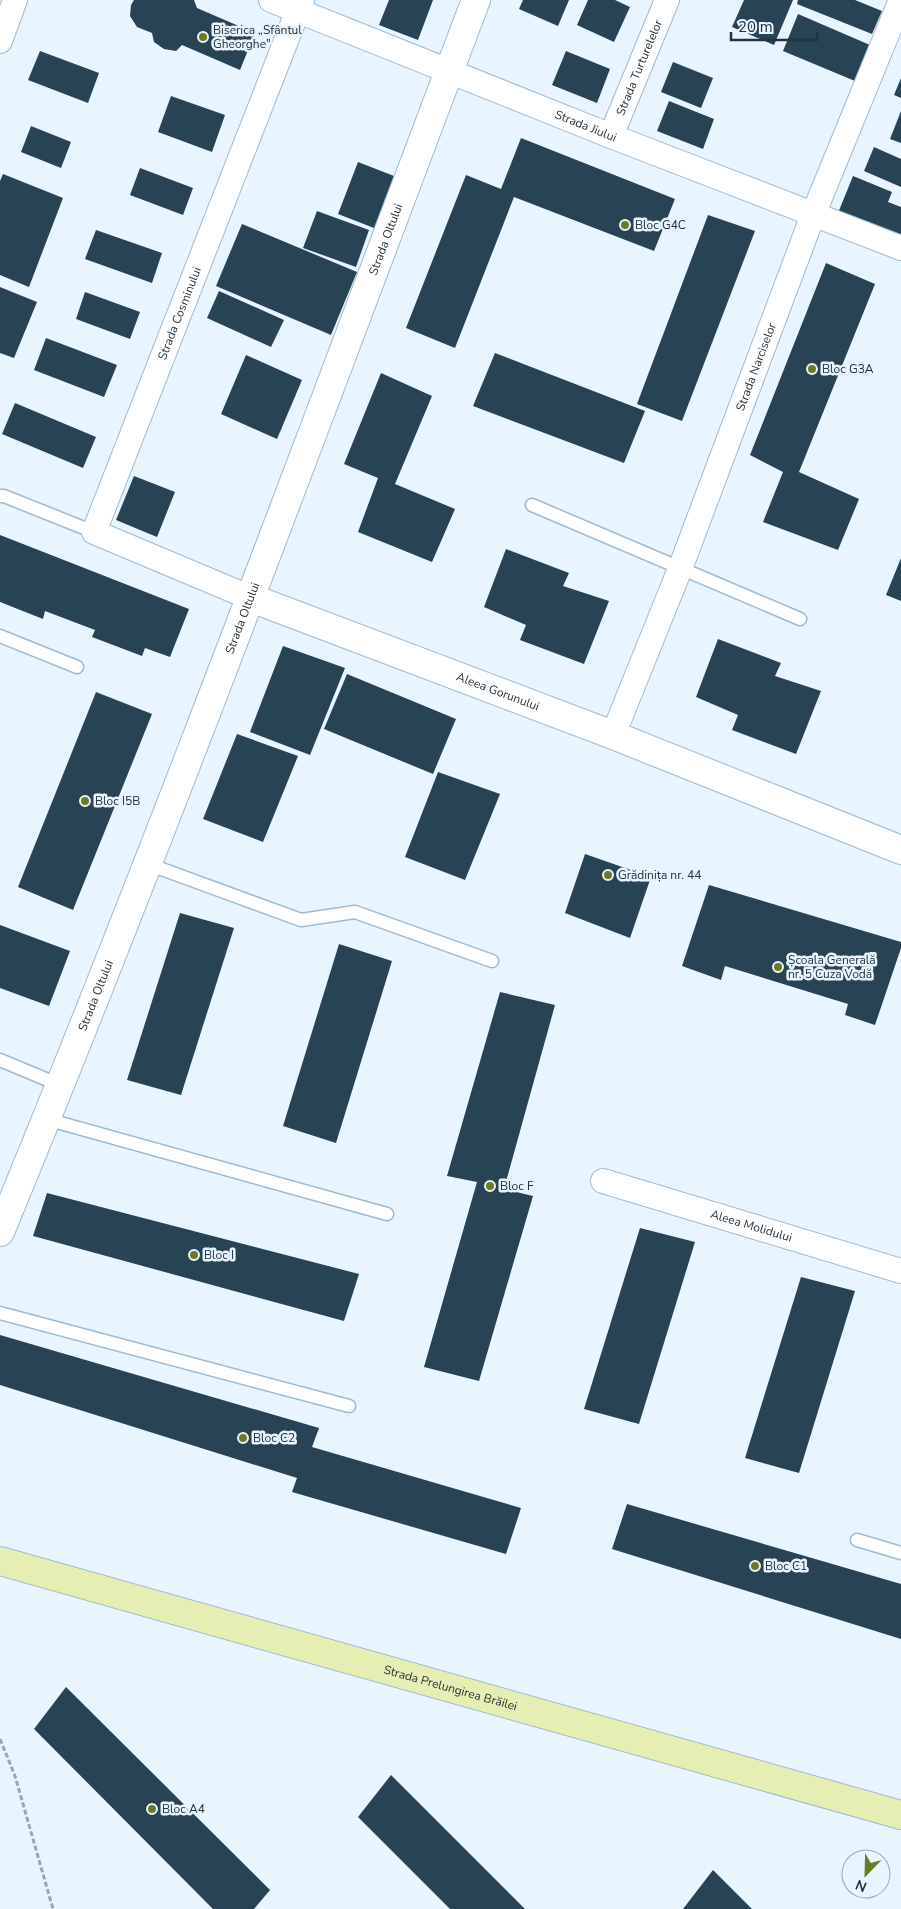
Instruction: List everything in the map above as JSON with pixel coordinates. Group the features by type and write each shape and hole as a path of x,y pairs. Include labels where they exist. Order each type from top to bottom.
{"main road":[{"name":"Strada Prelungirea Brăilei","path":"0,1561 901,1815"}],"street":[{"path":"0,41 16,0"},
{"name":"Strada Jiului","path":"271,0 300,5 450,71 611,136 901,248"},
{"name":"Strada Oltului","path":"0,1232 148,864 251,598 476,0"},
{"name":"Strada Turturelelor","path":"611,136 667,0"},
{"name":"Strada Narciselor","path":"613,735 680,569 813,215 901,0"},
{"name":"Strada Cosminului","path":"94,532 300,5"},
{"name":"Aleea Gorunului","path":"94,532 251,598 613,735 901,850"},
{"name":"Aleea Molidului","path":"602,1181 901,1271"}],"lane":[{"path":"0,496 94,532"},
{"path":"532,505 800,620"},
{"path":"0,636 76,668"},
{"path":"148,864 301,920 355,912 492,961"},
{"path":"0,1060 60,1086"},
{"path":"46,1119 387,1214"},
{"path":"0,1313 349,1406"},
{"path":"856,1540 901,1553"}],"path":[{"path":"0,1739 15,1776 53,1909"}],"building":[{"name":"Biserica „Sfântul Gheorghe\"","path":"134,0 194,0 197,8 255,33 240,70 182,45 176,51 164,49 154,42 152,33 137,27 130,16 131,5"},
{"path":"389,0 433,0 418,40 379,25"},
{"path":"523,0 569,0 558,26 519,9"},
{"path":"588,0 615,0 630,7 614,42 577,25"},
{"path":"744,0 793,0 774,45 732,27"},
{"path":"798,0 855,0 882,11 872,34 797,4"},
{"path":"798,14 870,45 855,81 783,51"},
{"path":"40,51 99,73 88,103 28,80"},
{"path":"566,51 610,69 597,103 552,85"},
{"path":"673,62 713,78 701,108 661,92"},
{"path":"901,78 901,98 894,95"},
{"path":"171,96 225,115 212,152 158,132"},
{"path":"669,101 714,119 703,149 657,131"},
{"path":"901,111 901,143 890,139"},
{"path":"31,126 71,142 61,168 21,152"},
{"name":"Bloc G4C","path":"521,138 675,199 654,251 514,197 455,348 406,328 466,175 501,189"},
{"path":"874,147 901,159 901,187 864,171"},
{"path":"358,162 394,176 374,228 338,214"},
{"path":"140,168 193,188 183,215 130,195"},
{"path":"3,174 63,198 29,287 0,275 0,181"},
{"path":"853,176 892,192 888,202 901,207 901,233 899,239 838,213"},
{"path":"317,211 369,230 356,267 303,248"},
{"path":"708,215 755,231 682,421 637,404"},
{"path":"242,224 357,272 331,335 216,286"},
{"path":"96,230 162,253 152,283 85,259"},
{"name":"Bloc G3A","path":"826,263 875,284 799,472 859,499 838,550 763,522 783,472 750,455"},
{"path":"0,287 37,302 14,358 0,353"},
{"path":"219,291 284,320 271,347 207,318"},
{"path":"85,292 140,312 130,339 76,319"},
{"path":"46,338 117,365 104,397 34,370"},
{"path":"495,353 645,411 624,463 473,406"},
{"path":"246,355 302,380 277,439 221,414"},
{"path":"381,373 432,396 395,484 455,509 432,562 358,532 378,478 344,464"},
{"path":"15,403 96,437 83,468 2,434"},
{"path":"134,476 175,492 157,537 116,520"},
{"path":"0,535 189,609 170,657 145,648 142,656 92,637 95,630 45,611 43,619 0,602"},
{"path":"506,549 569,573 563,586 609,601 584,664 520,640 526,625 484,607"},
{"path":"901,558 901,601 886,595"},
{"path":"718,639 781,663 775,676 821,691 796,754 732,730 738,715 696,697"},
{"path":"283,646 345,668 310,755 250,732"},
{"path":"347,674 456,719 433,774 324,729"},
{"name":"Bloc I5B","path":"96,692 152,714 73,910 18,887"},
{"path":"237,734 298,756 263,842 203,819"},
{"path":"438,772 500,794 465,880 405,857"},
{"path":"585,854 651,877 630,938 565,913"},
{"path":"709,885 901,942 901,948 875,1025 845,1015 848,1004 725,966 721,980 682,966"},
{"path":"180,913 234,928 181,1095 127,1080"},
{"path":"0,925 70,951 49,1006 0,988"},
{"path":"339,944 392,961 336,1143 283,1126"},
{"name":"Bloc F","path":"500,992 555,1005 504,1189 533,1196 479,1381 424,1367 477,1182 447,1176"},
{"name":"Bloc I","path":"47,1193 359,1274 344,1321 33,1236"},
{"path":"640,1228 695,1242 639,1424 584,1409"},
{"path":"801,1277 855,1291 799,1473 745,1458"},
{"name":"Bloc C2","path":"0,1335 319,1428 312,1447 521,1508 506,1554 292,1492 297,1478 0,1385"},
{"name":"Bloc C1","path":"627,1504 901,1584 901,1639 612,1549"},
{"name":"Bloc A4","path":"66,1687 270,1890 254,1909 213,1909 34,1729"},
{"path":"391,1775 525,1909 450,1909 358,1817"},
{"path":"713,1870 752,1909 683,1909"}],"place":[{"name":"Biserica „Sfântul Gheorghe\"","path":"203,37"},
{"name":"Bloc G4C","path":"625,225"},
{"name":"Bloc G3A","path":"812,369"},
{"name":"Bloc I5B","path":"85,801"},
{"name":"Grădinița nr. 44","path":"608,875"},
{"name":"Școala Generală nr. 5 Cuza Vodă","path":"778,967"},
{"name":"Bloc F","path":"490,1186"},
{"name":"Bloc I","path":"194,1255"},
{"name":"Bloc C2","path":"243,1438"},
{"name":"Bloc C1","path":"755,1566"},
{"name":"Bloc A4","path":"152,1809"}]}
